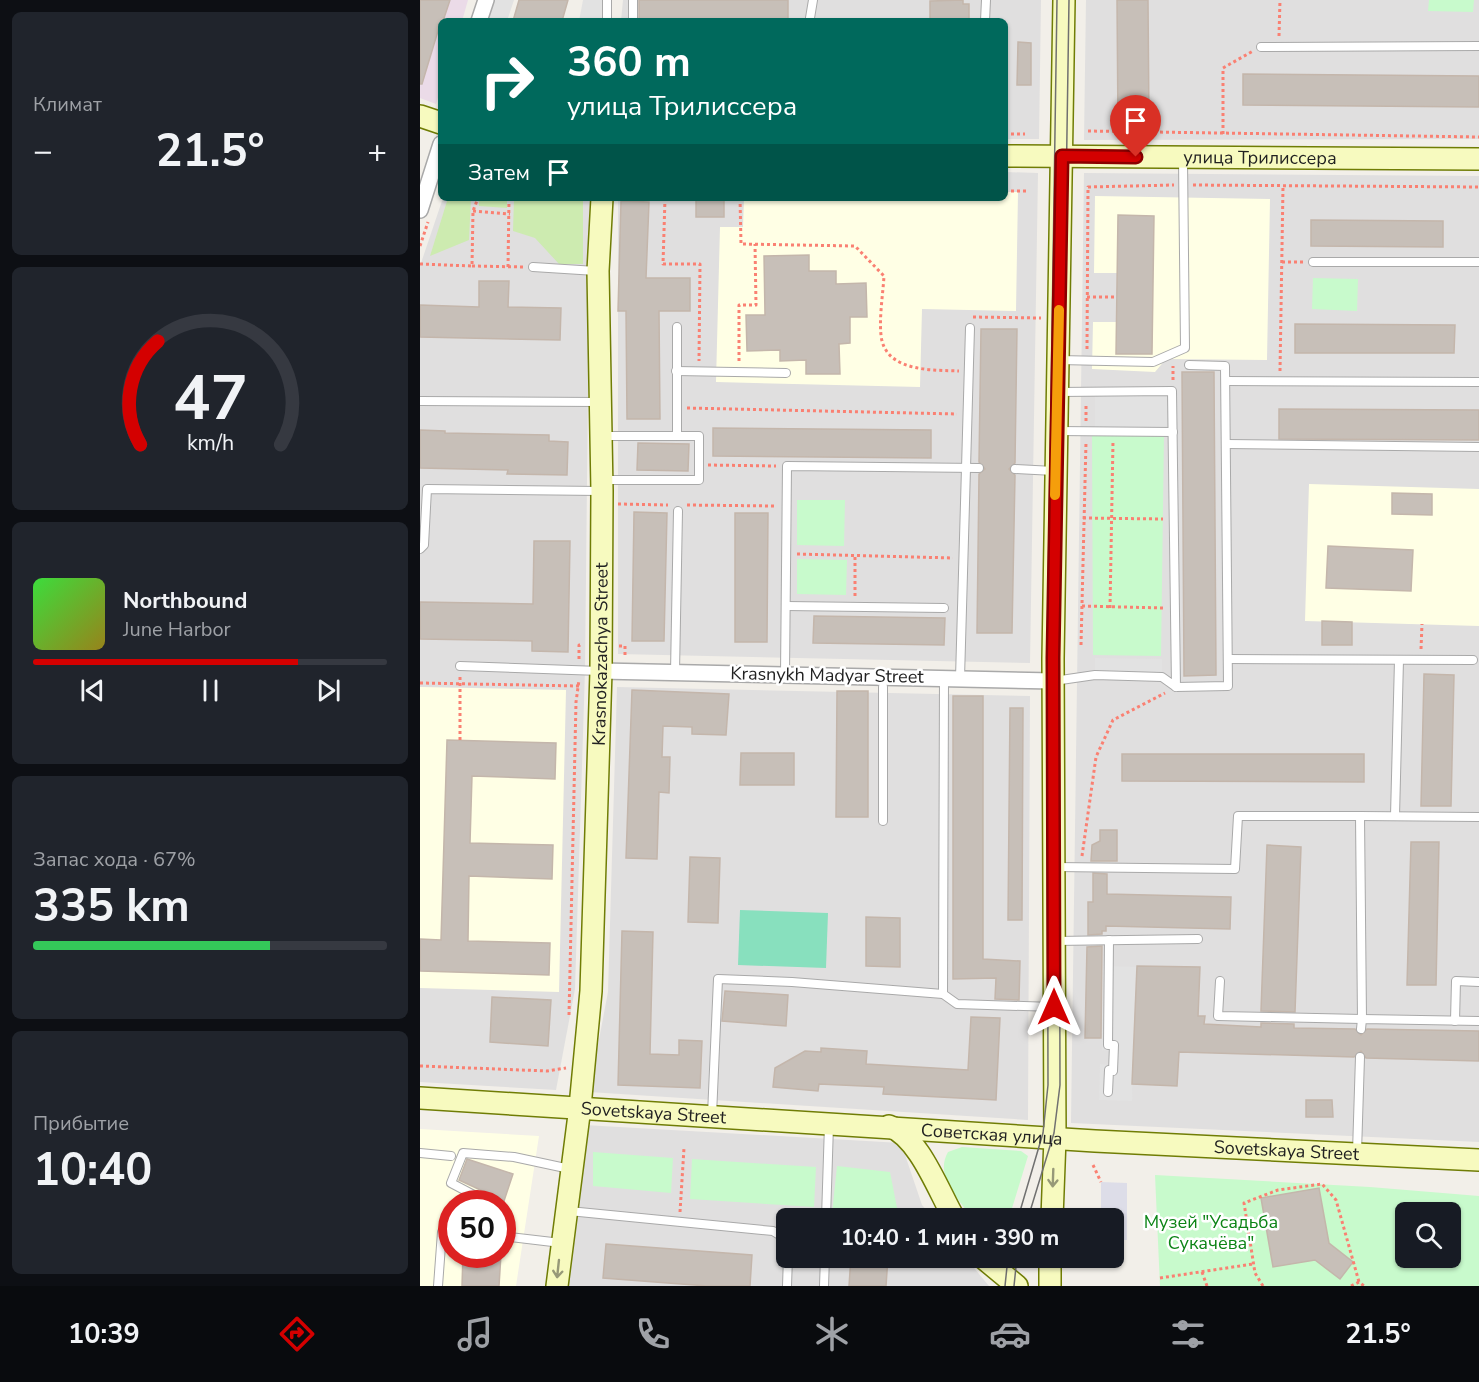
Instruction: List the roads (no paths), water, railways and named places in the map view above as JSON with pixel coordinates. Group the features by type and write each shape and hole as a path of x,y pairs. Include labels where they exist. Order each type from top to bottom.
{"main road":[{"path":"1052,1208 1055,1138 1053,681 1064,0"},
{"path":"420,116 438,122"},
{"name":"улица Трилиссера","path":"1008,156 1479,159"},
{"name":"Krasnokazachya Street","path":"557,1286 580,1107 591,991 605,492 599,402 598,271 602,201"},
{"name":"Sovetskaya Street","path":"420,1098 888,1126"},
{"path":"888,1126 899,1131 913,1143 948,1208"},
{"name":"Советская улица","path":"888,1126 1357,1155"},
{"path":"934,1184 933,1159 938,1142 946,1134 965,1132"},
{"name":"Sovetskaya Street","path":"1357,1155 1479,1160"},
{"path":"995,1268 1017,1286"},
{"path":"1050,1268 1050,1286"}],"street":[{"path":"480,18 486,0"},
{"path":"420,210 424,182 438,151"},
{"name":"Krasnykh Madyar Street","path":"601,671 1053,681"}],"lane":[{"path":"607,0 607,18"},
{"path":"633,0 633,18"},
{"path":"810,18 813,0"},
{"path":"984,18 986,0"},
{"path":"1261,46 1479,46"},
{"path":"1058,360 1153,362 1185,348 1183,157"},
{"path":"1313,262 1479,262"},
{"path":"533,267 598,271"},
{"path":"677,327 677,436"},
{"path":"960,678 970,328"},
{"path":"1053,681 1095,675 1162,677 1176,687 1228,686 1225,366 1190,365"},
{"path":"676,371 786,373"},
{"path":"1226,381 1479,382"},
{"path":"1057,392 1172,391 1176,687"},
{"path":"420,401 599,402"},
{"path":"1056,431 1173,432"},
{"path":"420,549 424,545 427,489 605,492 699,480 699,436 600,436"},
{"path":"1227,444 1479,447"},
{"path":"785,674 787,466 979,468"},
{"path":"1015,469 1056,471"},
{"path":"675,672 678,511"},
{"path":"786,606 944,608"},
{"path":"1228,659 1473,660"},
{"path":"1395,816 1399,660"},
{"path":"460,666 601,671"},
{"path":"943,993 944,678"},
{"path":"883,687 883,821"},
{"path":"1053,867 1235,869 1238,816 1479,817"},
{"path":"1360,816 1361,1029"},
{"path":"1054,941 1198,939"},
{"path":"1108,1092 1109,1071 1113,1071 1114,1045 1108,1045 1109,940"},
{"path":"711,1117 718,979 943,993 957,1004 1054,1007"},
{"path":"1220,981 1218,1016 1479,1021"},
{"path":"1455,1021 1456,981 1479,982"},
{"path":"1357,1155 1360,1057"},
{"path":"826,1208 829,1124"},
{"path":"420,1153 451,1156"},
{"path":"465,1190 452,1183 463,1153 514,1157 571,1169"},
{"path":"565,1211 772,1231 776,1233"},
{"path":"516,1238 561,1243"},
{"path":"438,1286 439,1268"},
{"path":"787,1286 788,1268"},
{"path":"824,1286 825,1268"}],"tram line":[{"path":"1021,1208 1043,1133 1048,1085 1047,658 1057,0"},
{"path":"1031,1208 1054,1133 1060,1085 1059,658 1069,0"},
{"path":"1005,1286 1007,1268"},
{"path":"1014,1286 1016,1268"}],"park label":[{"name":"Музей \"Усадьба Сукачёва\"","path":"1211,1232"}]}
